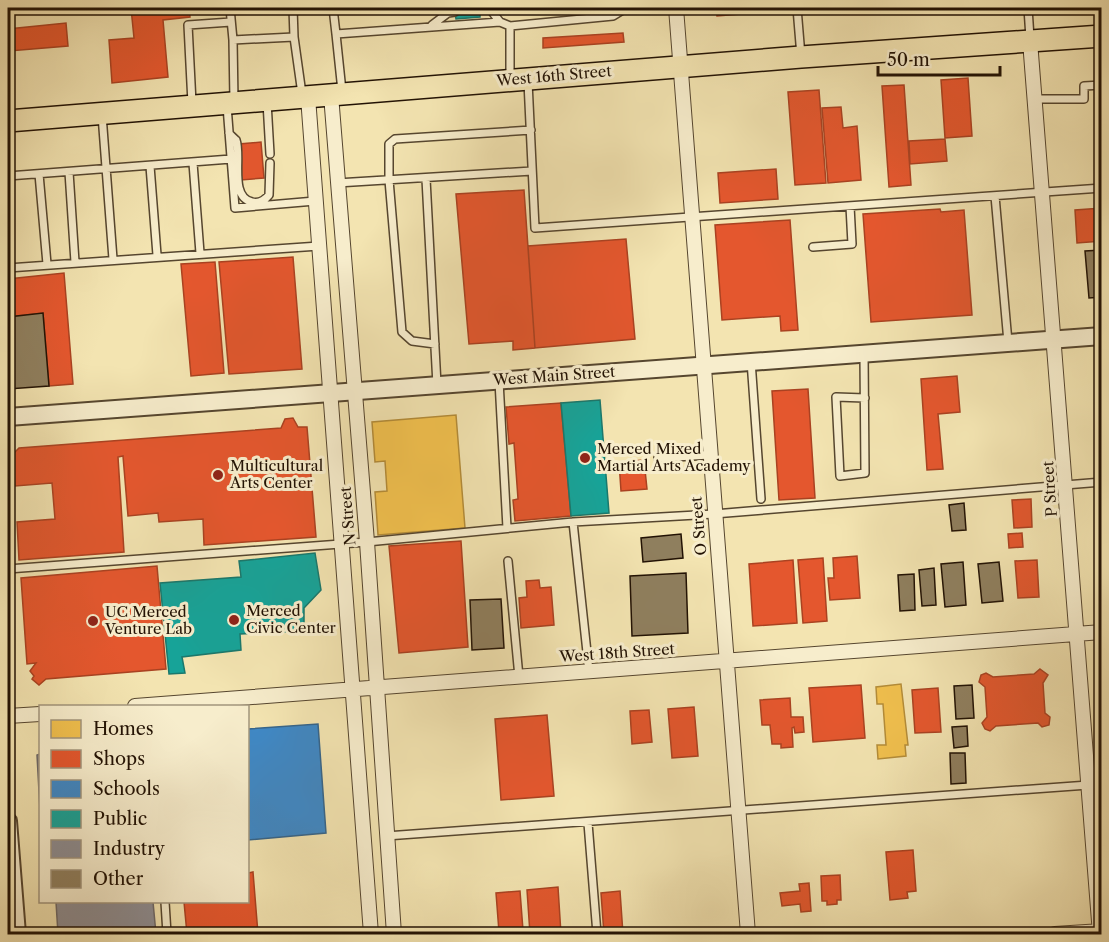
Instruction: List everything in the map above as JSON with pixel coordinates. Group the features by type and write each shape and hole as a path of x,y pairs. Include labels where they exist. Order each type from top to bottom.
{"main road":[{"name":"West 16th Street","path":"8,121 679,66 1101,36"}],"street":[{"name":"O Street","path":"676,8 748,934"},
{"name":"P Street","path":"1030,41 1077,634 1095,785 1101,932"},
{"name":"N Street","path":"336,94 337,183 367,542 394,934"},
{"name":"N Street","path":"305,97 319,246 371,934"},
{"name":"West Main Street","path":"8,417 1101,336"},
{"name":"West 18th Street","path":"163,705 1101,632"},
{"path":"8,717 39,714"},
{"path":"8,821 9,864 16,934"},
{"path":"1055,934 1101,932"}],"lane":[{"path":"230,8 233,40 229,133 235,208 315,201"},
{"path":"292,8 294,37 305,97"},
{"path":"333,8 336,34 336,94"},
{"path":"480,9 490,9 500,22 510,27 613,16 626,8"},
{"path":"797,8 801,57"},
{"path":"1028,8 1030,41"},
{"path":"430,27 448,13 455,12"},
{"path":"192,106 188,25 231,22"},
{"path":"336,34 500,22"},
{"path":"510,27 531,130 536,228 1101,188"},
{"path":"233,40 294,37"},
{"path":"1035,99 1084,99 1084,86 1101,85"},
{"path":"266,100 270,154"},
{"path":"102,113 113,259"},
{"path":"435,344 412,341 402,332 389,180 389,144 395,140 531,130"},
{"path":"229,133 236,140 240,189 245,199 253,202 263,201 269,195 270,163"},
{"path":"8,176 231,159"},
{"path":"193,163 200,253"},
{"path":"150,166 157,255"},
{"path":"337,183 532,171"},
{"path":"69,172 75,262"},
{"path":"39,174 47,264"},
{"path":"426,179 437,385"},
{"path":"995,196 1008,342"},
{"path":"813,247 852,244 850,206"},
{"path":"8,268 157,255 319,246"},
{"path":"864,353 865,473 840,476 836,397 864,398"},
{"path":"751,361 761,499"},
{"path":"499,381 507,528"},
{"path":"658,458 710,455"},
{"path":"8,569 367,542 573,522 714,514 1101,482"},
{"path":"573,522 589,672"},
{"path":"508,561 519,677"},
{"path":"386,836 738,813 1095,785"},
{"path":"588,823 597,934"},
{"path":"165,903 167,934"}],"building: Homes":[{"path":"456,415 465,528 378,535 375,492 387,491 385,461 375,462 372,422"},
{"path":"901,684 908,745 905,745 906,756 878,759 877,745 886,745 883,704 877,704 876,687"}],"building: Shops":[{"path":"131,8 189,8 190,17 163,20 168,77 112,83 109,40 134,38"},
{"path":"716,8 741,8 741,14 717,16"},
{"path":"854,8 899,8 899,11 855,14"},
{"path":"66,23 68,46 9,51 8,29"},
{"path":"623,33 624,42 543,48 543,38"},
{"path":"968,78 972,136 945,138 941,80"},
{"path":"904,85 911,185 889,187 882,86"},
{"path":"819,90 826,183 795,185 788,92"},
{"path":"841,107 843,128 857,126 861,180 828,183 822,108"},
{"path":"945,139 947,161 910,164 909,141"},
{"path":"261,142 264,178 241,180 239,144"},
{"path":"776,169 778,199 720,203 718,173"},
{"path":"524,190 535,348 513,350 513,341 469,344 456,194"},
{"path":"1102,208 1102,241 1077,243 1075,210"},
{"path":"940,209 941,212 964,210 972,315 871,322 863,214"},
{"path":"790,220 798,330 781,331 780,316 722,320 715,225"},
{"path":"626,239 635,339 535,348 528,246"},
{"path":"293,257 302,369 229,374 219,262"},
{"path":"215,262 224,373 191,376 181,264"},
{"path":"64,273 73,384 49,386 43,313 8,317 8,279"},
{"path":"957,376 960,412 938,414 943,469 927,470 921,379"},
{"path":"808,389 815,498 779,500 772,391"},
{"path":"561,403 571,516 515,521 513,500 518,499 514,443 509,444 506,407"},
{"path":"293,418 298,427 307,427 316,537 204,545 203,519 159,522 158,513 128,516 123,456 118,457 124,552 19,560 17,522 55,519 52,483 15,486 12,455 19,448 281,428 285,419"},
{"path":"644,460 647,489 621,491 619,462"},
{"path":"1031,499 1032,527 1014,528 1012,500"},
{"path":"1022,533 1023,547 1009,548 1008,534"},
{"path":"461,541 468,647 399,653 389,546"},
{"path":"857,556 860,598 830,600 828,578 834,578 833,558"},
{"path":"823,558 827,621 803,623 798,560"},
{"path":"793,560 797,623 753,626 749,564"},
{"path":"1037,560 1039,597 1018,598 1015,561"},
{"name":"UC Merced Venture Lab","path":"157,566 166,669 46,679 39,685 32,679 34,676 30,671 36,663 27,664 21,578"},
{"path":"539,580 540,588 551,587 554,625 521,628 519,598 527,597 526,581"},
{"path":"1040,669 1048,675 1043,683 1045,713 1050,717 1049,725 1042,727 1038,723 996,726 990,731 985,729 982,723 987,717 985,687 979,682 981,675 986,673 993,677 1034,674"},
{"path":"861,685 865,738 813,742 809,688"},
{"path":"938,688 941,732 915,733 912,690"},
{"path":"790,698 791,717 803,717 804,732 795,733 794,727 792,728 793,747 781,748 781,744 772,744 770,725 762,725 760,700"},
{"path":"694,707 698,756 672,758 668,709"},
{"path":"649,710 652,742 632,744 630,711"},
{"path":"547,715 554,796 501,800 495,719"},
{"path":"913,850 916,891 907,892 908,898 890,900 886,852"},
{"path":"253,872 258,934 187,934 184,903 249,903 249,873"},
{"path":"840,875 841,900 837,900 837,904 827,905 827,901 822,901 821,876"},
{"path":"809,883 811,911 801,912 800,904 782,906 780,893 800,891 799,884"},
{"path":"558,887 561,934 530,934 527,890"},
{"path":"520,891 523,930 499,932 496,893"},
{"path":"620,891 623,934 604,934 601,893"}],"building: Schools":[{"path":"318,724 326,833 249,840 249,729"}],"building: Public":[{"path":"454,8 480,8 480,17 456,19"},
{"name":"Merced Mixed Martial Arts Academy","path":"600,400 609,513 571,516 561,403"},
{"name":"Merced Civic Center","path":"315,553 321,590 304,608 304,631 240,634 241,650 182,657 185,673 169,674 160,583 241,577 239,561"}],"building: Industry":[{"path":"39,754 39,792 37,755"},
{"path":"56,903 153,903 156,934 58,934"}],"building: Other":[{"path":"1102,250 1102,297 1089,298 1085,251"},
{"path":"43,313 49,386 8,389 8,317"},
{"path":"964,503 966,530 952,531 949,505"},
{"path":"681,534 683,558 643,562 641,538"},
{"path":"963,562 966,605 945,607 941,564"},
{"path":"999,562 1003,601 982,603 978,564"},
{"path":"934,568 936,605 922,606 919,570"},
{"path":"686,573 688,633 632,636 630,576"},
{"path":"914,574 915,610 900,611 898,575"},
{"path":"501,599 504,648 472,650 470,600"},
{"path":"972,685 974,718 956,719 954,686"},
{"path":"967,726 968,746 954,748 952,727"},
{"path":"950,753 965,753 966,783 951,784"}],"place":[{"name":"Merced Mixed Martial Arts Academy","path":"585,458"},
{"name":"Multicultural Arts Center","path":"218,475"},
{"name":"Merced Civic Center","path":"234,620"},
{"name":"UC Merced Venture Lab","path":"93,621"}]}
